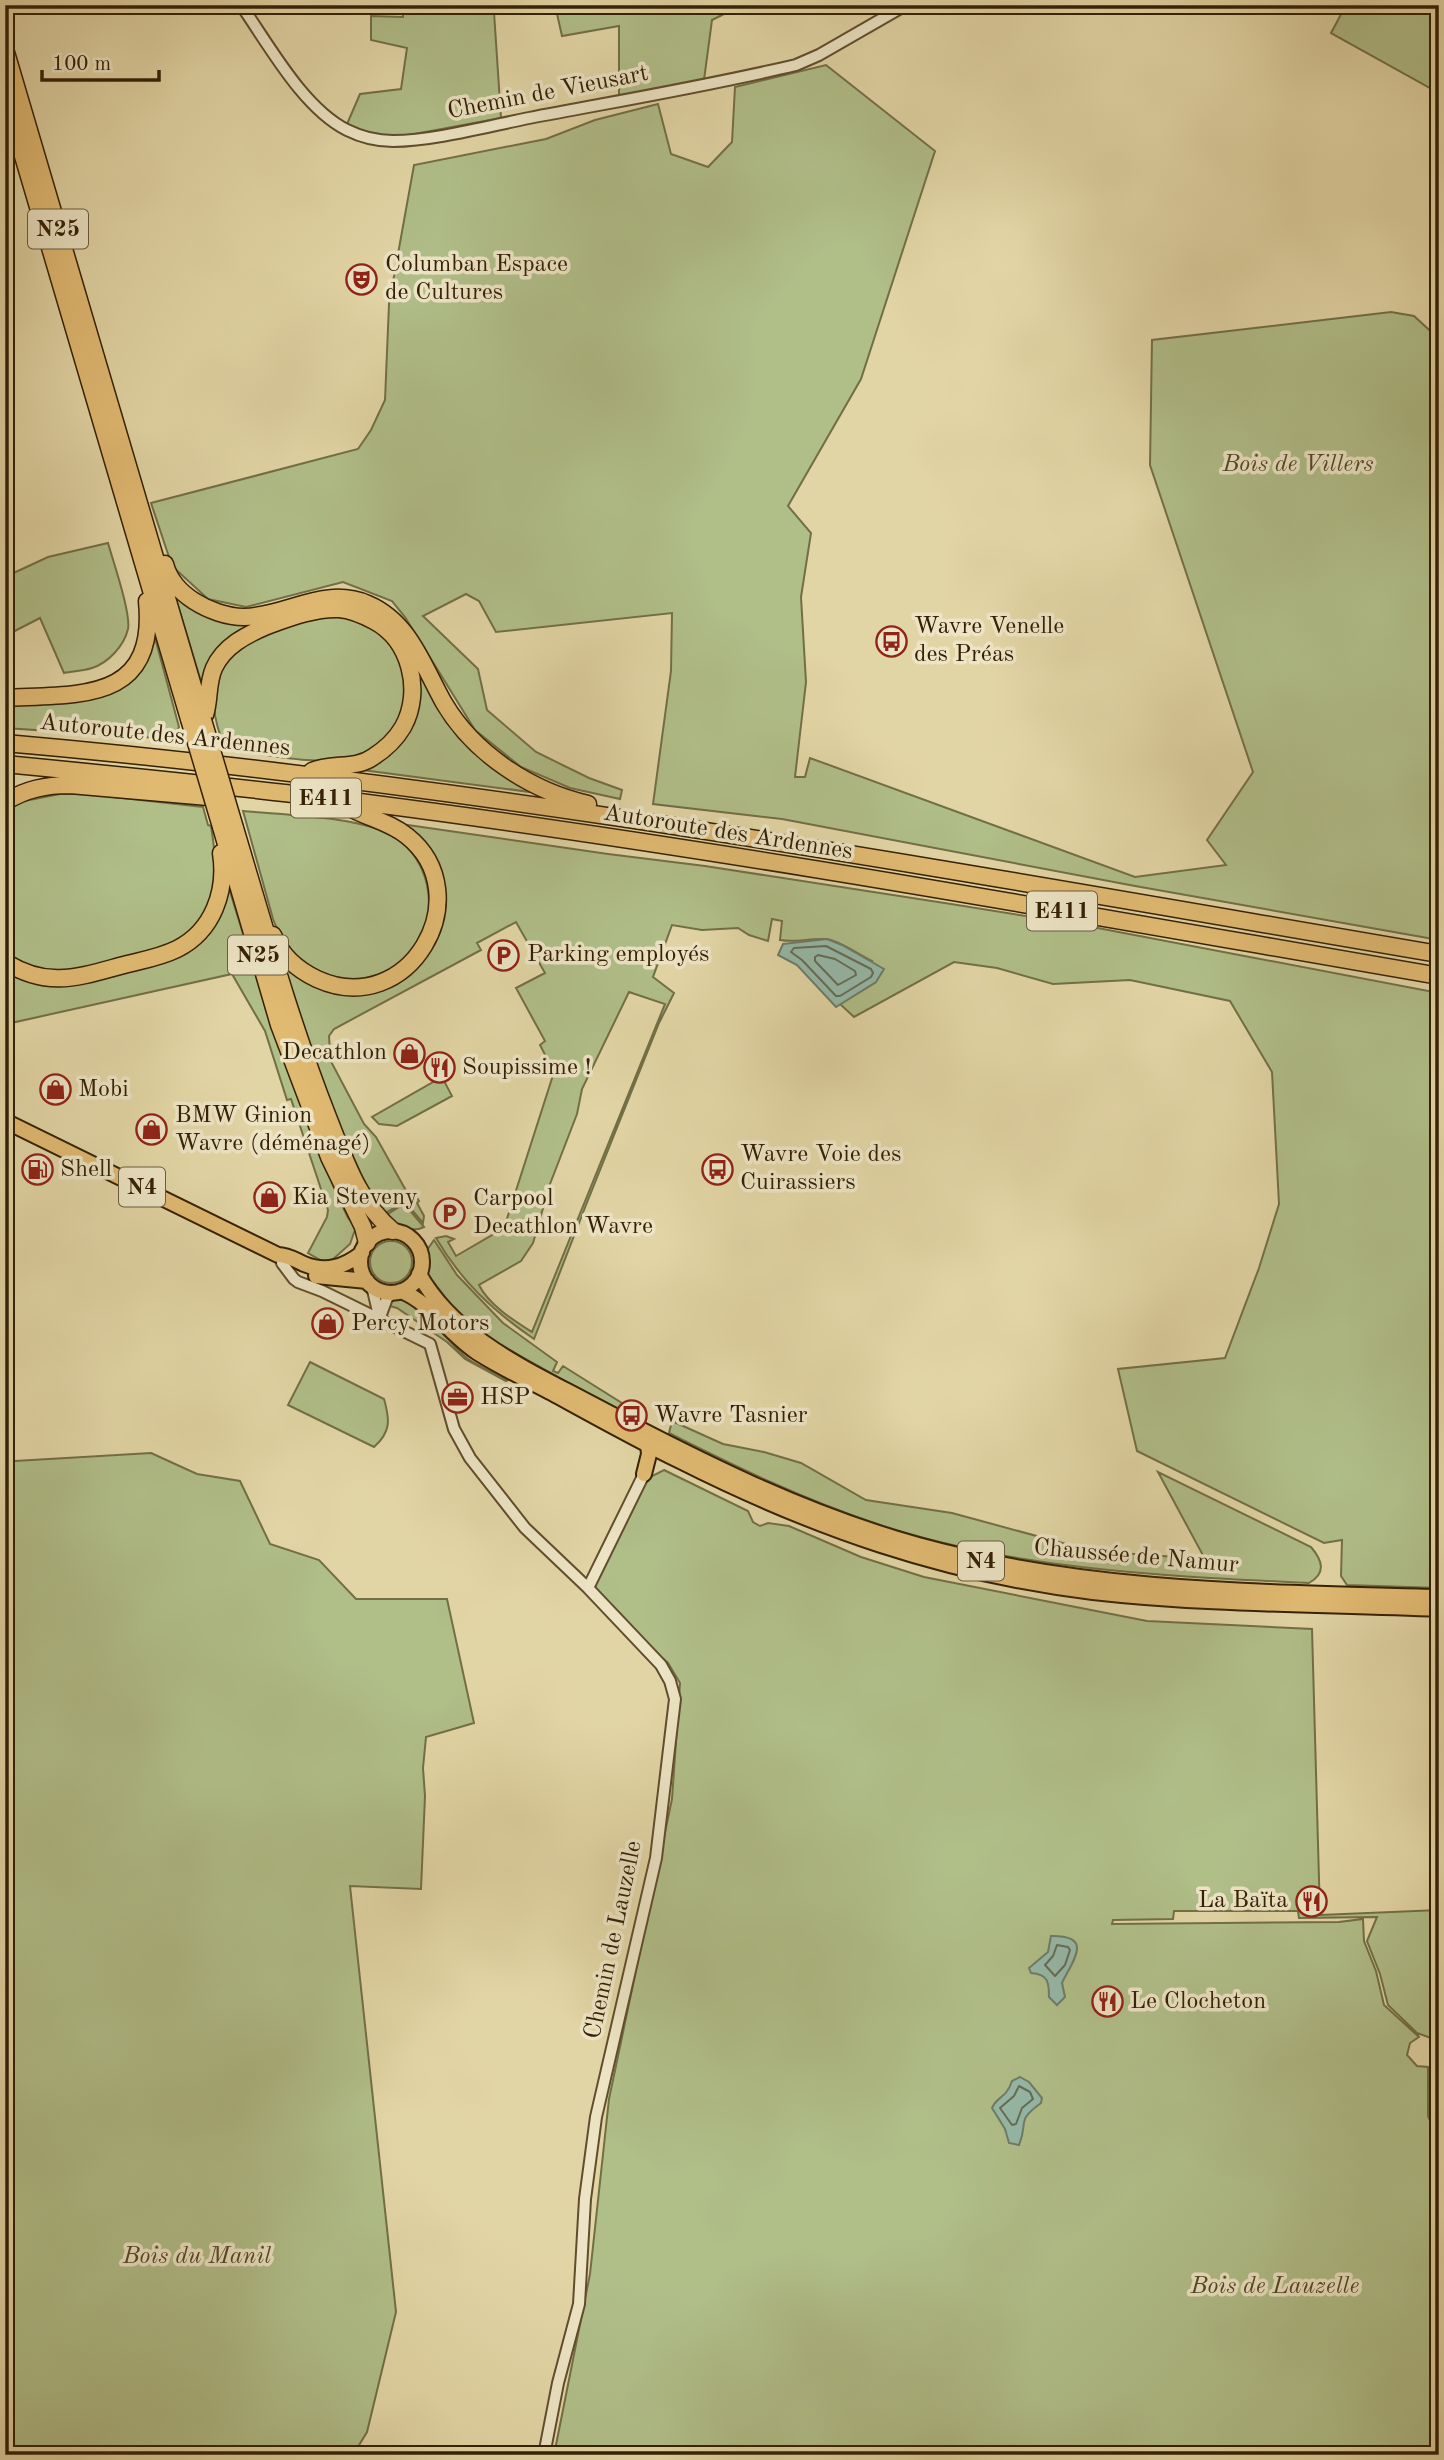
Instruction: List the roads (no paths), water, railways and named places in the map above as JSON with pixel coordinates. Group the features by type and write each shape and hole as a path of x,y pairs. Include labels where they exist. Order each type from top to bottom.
{"highway":[{"name":"N25","path":"5,49 153,552 279,1025 329,1157 363,1227 364,1248"},
{"name":"N25","path":"5,95 151,589 196,720"},
{"path":"153,552 162,555 168,575 185,595 204,607 226,614 244,617 328,597 348,598 381,610 400,625 445,704 461,728 481,748 528,781 570,800 602,806 611,816"},
{"path":"5,698 78,694 99,691 117,683 133,669 144,649 149,625 146,597 151,589"},
{"path":"196,720 207,709 206,695 214,667 229,647 250,633 317,611 340,609 360,614 380,625 398,642 409,662 413,684 411,706 403,727 388,746 370,760 349,766 321,767 305,774"},
{"name":"Autoroute des Ardennes","path":"5,743 305,774 611,816 883,859 1439,954"},
{"name":"Autoroute des Ardennes","path":"5,764 361,802 646,843 1439,976"},
{"path":"5,773 221,794 621,847 646,843"},
{"path":"5,802 18,794 48,785 208,797 221,794"},
{"path":"265,930 273,934 277,945 291,962 308,975 347,988 370,986 401,972 415,961 433,928 437,909 436,887 430,867 409,837 390,825 354,810"},
{"name":"N25","path":"228,828 265,930 299,1039 350,1171 376,1217 393,1231"},
{"path":"5,962 32,974 61,979 178,948 192,939 207,923 217,906 222,888 223,867 218,835 228,828"}],"main road":[{"name":"N4","path":"5,1121 312,1275 370,1284 386,1292 397,1292 418,1300 451,1333 478,1353 665,1454 822,1526 966,1569 1042,1584 1116,1594 1439,1609"},
{"name":"N4","path":"280,1259 286,1255 312,1267 330,1269 345,1265 381,1233 393,1231"},
{"name":"Chaussée de Namur","path":"393,1231 406,1235 416,1244 422,1262 419,1274 458,1322 505,1356 718,1469 842,1521 942,1551 1060,1575 1152,1586 1439,1597"},
{"path":"364,1248 360,1264 370,1284"},
{"path":"397,1292 414,1282 419,1274"},
{"path":"644,1474 649,1458 648,1445"},
{"path":"644,1474 665,1454"}],"street":[{"name":"Chemin de Vieusart","path":"241,5 320,112 345,129 360,135 392,141 414,140 468,130 796,65 819,55 906,5"},
{"name":"Chemin de Lauzelle","path":"280,1259 293,1279 429,1344 454,1429 470,1458 525,1528 588,1588 661,1665 670,1681 675,1699 656,1858 596,2118 585,2199 579,2304 558,2383 544,2455"},
{"path":"370,1284 380,1320"},
{"path":"380,1320 382,1308 397,1292"},
{"path":"588,1588 644,1474"}],"water":[{"path":"827,939 884,969 876,982 836,1007 797,965 778,955 783,944"},
{"path":"1051,1936 1065,1937 1077,1945 1077,1952 1062,1983 1065,1997 1057,2005 1049,1997 1049,1987 1044,1977 1031,1973 1029,1968 1048,1952"},
{"path":"1020,2077 1029,2082 1042,2098 1041,2103 1025,2118 1019,2145 1009,2143 1005,2129 992,2108 1012,2081"}],"place":[{"name":"Columban Espace de Cultures","path":"362,279"},
{"name":"Wavre Venelle des Préas","path":"891,641"},
{"name":"Parking employés","path":"504,955"},
{"name":"Decathlon","path":"410,1053"},
{"name":"Soupissime !","path":"439,1068"},
{"name":"Mobi","path":"55,1090"},
{"name":"BMW Ginion Wavre (déménagé)","path":"152,1130"},
{"name":"Wavre Voie des Cuirassiers","path":"717,1169"},
{"name":"Shell","path":"37,1170"},
{"name":"Kia Steveny","path":"269,1198"},
{"name":"Carpool Decathlon Wavre","path":"450,1213"},
{"name":"Percy Motors","path":"328,1324"},
{"name":"HSP","path":"457,1398"},
{"name":"Wavre Tasnier","path":"631,1416"},
{"name":"La Baïta","path":"1311,1901"},
{"name":"Le Clocheton","path":"1107,2002"}],"park label":[{"name":"Bois de Villers","path":"1298,465"},
{"name":"Bois du Manil","path":"197,2257"},
{"name":"Bois de Lauzelle","path":"1275,2287"}]}
